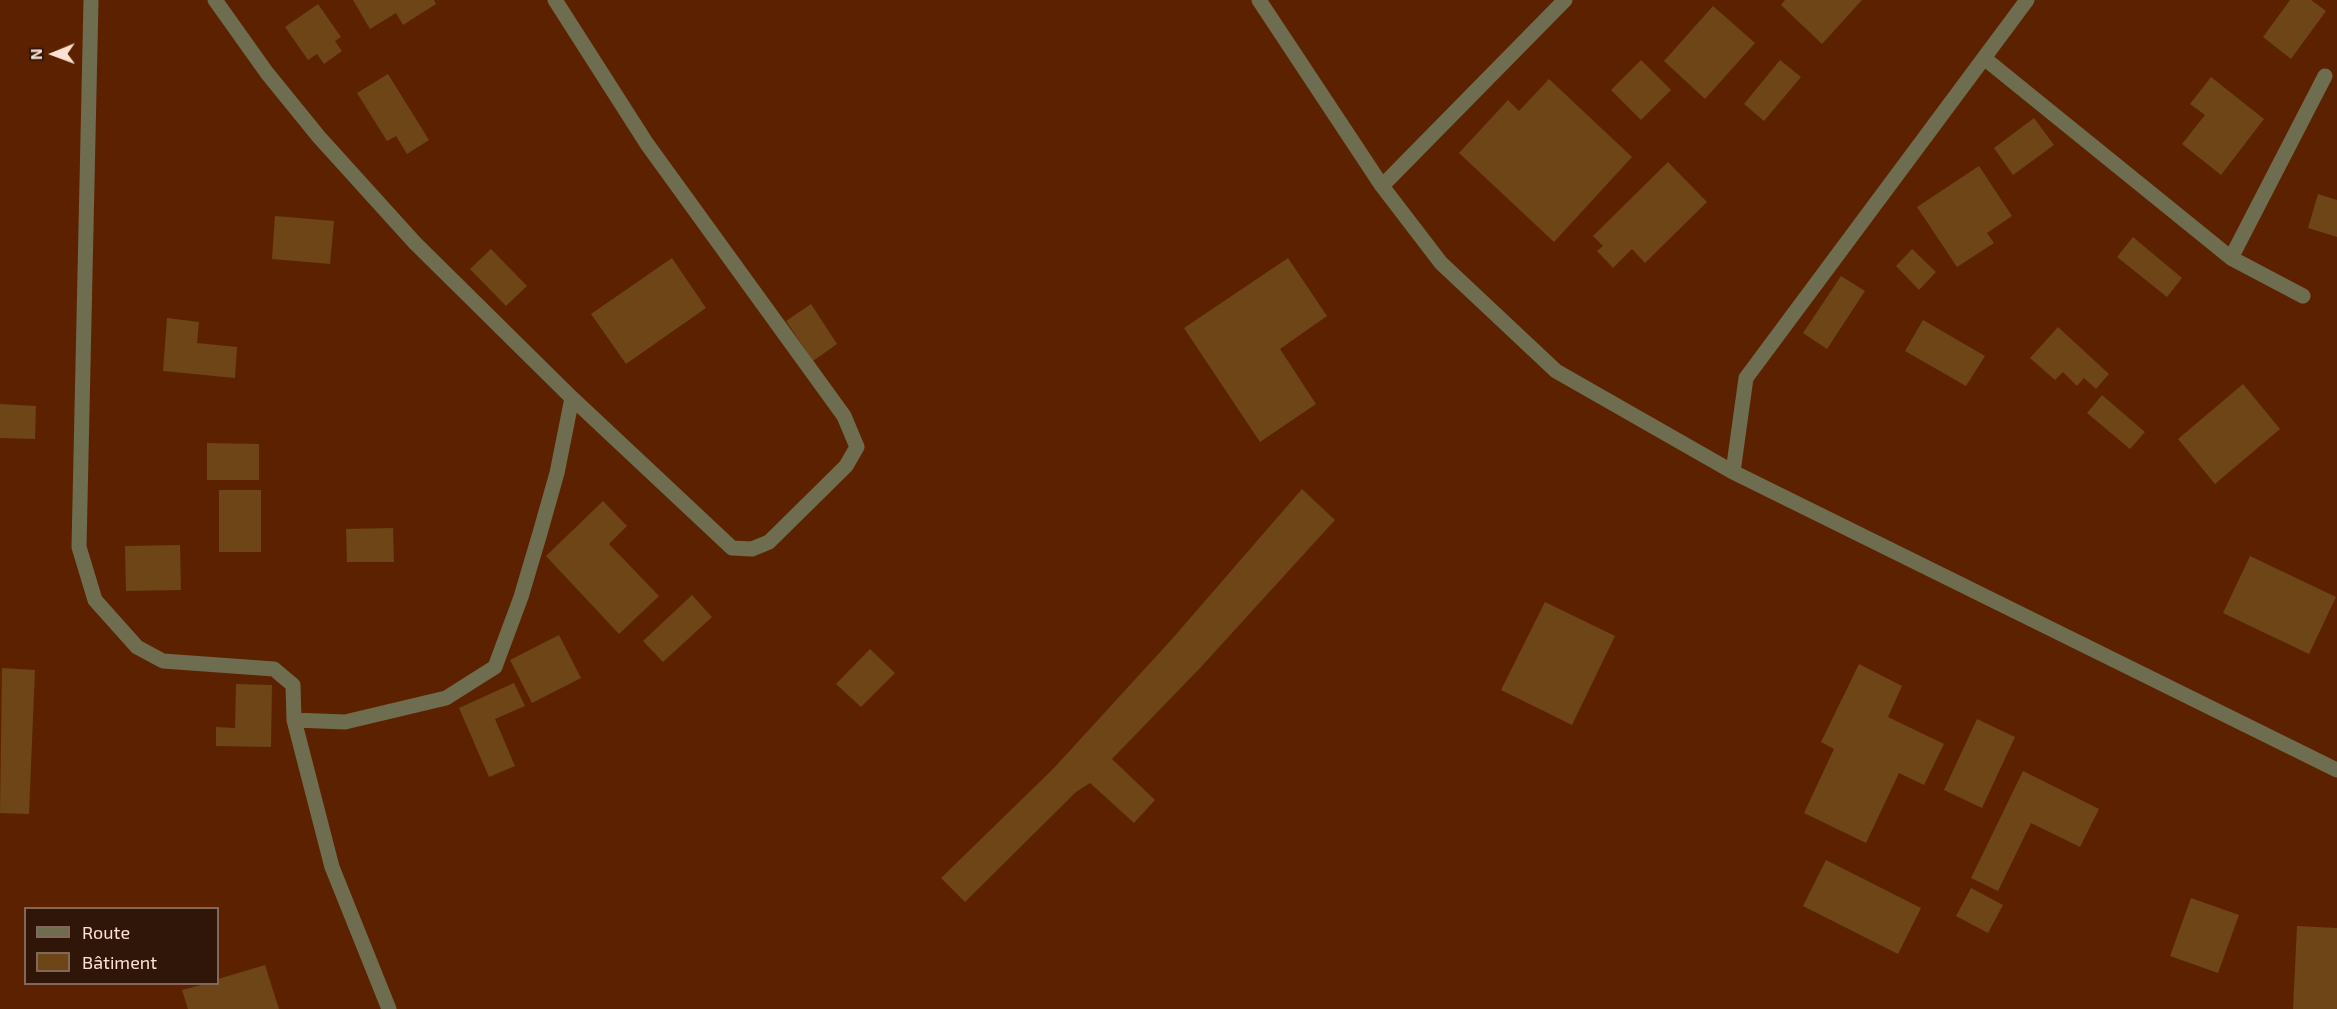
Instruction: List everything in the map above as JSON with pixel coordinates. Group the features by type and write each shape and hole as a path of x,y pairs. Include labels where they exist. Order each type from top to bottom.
{"street":[{"path":"91,0 80,547 96,600 136,647 163,661 274,669 293,685 294,720 332,867 388,1009"},
{"path":"215,0 267,73 319,137 415,243 572,398 732,548 752,549 768,542 846,466 857,447 844,416 647,144 555,0"},
{"path":"1259,0 1382,186 1442,263 1556,371 1733,472 2337,770"},
{"path":"1382,186 1564,0"},
{"path":"1733,472 1746,378 2028,0"},
{"path":"1984,58 2231,258 2303,296"},
{"path":"2231,258 2325,76"},
{"path":"294,720 345,722 446,698 495,667 521,597 540,533 557,473 572,398"}],"building":[{"path":"353,0 434,0 436,4 403,25 396,13 370,29"},
{"path":"1785,0 1862,0 1822,44 1781,5"},
{"path":"2290,0 2311,0 2326,11 2291,59 2263,37"},
{"path":"318,4 341,37 335,41 342,51 324,64 317,54 308,60 285,27"},
{"path":"1713,6 1755,43 1705,99 1664,61"},
{"path":"1641,60 1671,90 1641,120 1611,90"},
{"path":"1780,60 1801,77 1764,121 1744,104"},
{"path":"388,74 429,140 407,154 396,136 387,141 357,93"},
{"path":"2211,77 2264,119 2221,175 2182,144 2205,115 2190,104"},
{"path":"1549,79 1632,157 1554,242 1459,153 1508,100 1519,111"},
{"path":"2034,118 2054,145 2013,175 1994,148"},
{"path":"1668,162 1707,202 1645,263 1632,249 1613,268 1597,251 1603,246 1593,236"},
{"path":"1979,166 2012,216 1987,233 1994,243 1957,267 1917,207"},
{"path":"2318,194 2337,200 2337,237 2308,228"},
{"path":"275,216 334,221 330,264 272,259"},
{"path":"2133,237 2182,278 2167,297 2117,257"},
{"path":"491,249 527,286 506,306 470,269"},
{"path":"1912,249 1936,272 1919,290 1896,266"},
{"path":"672,258 706,308 626,364 591,314"},
{"path":"1288,258 1327,316 1280,349 1316,404 1260,442 1184,328"},
{"path":"1841,276 1865,291 1827,349 1803,333"},
{"path":"811,304 837,344 813,361 786,321"},
{"path":"167,318 199,322 197,343 237,347 235,378 163,371"},
{"path":"1923,320 1985,356 1966,386 1905,351"},
{"path":"2058,327 2109,374 2096,389 2084,378 2077,386 2063,372 2055,380 2030,358"},
{"path":"2243,384 2280,429 2215,484 2178,439"},
{"path":"2102,395 2145,432 2130,449 2087,413"},
{"path":"0,404 36,406 35,439 0,438"},
{"path":"207,443 259,444 259,480 207,480"},
{"path":"1302,489 1335,520 1201,667 1112,759 1155,800 1134,823 1090,783 1076,792 965,902 941,878 1053,769 1172,639"},
{"path":"219,490 261,490 261,552 219,552"},
{"path":"603,501 627,526 609,544 659,596 619,634 546,556"},
{"path":"393,528 394,562 347,562 346,529"},
{"path":"180,545 181,590 126,591 125,546"},
{"path":"2250,556 2336,597 2309,654 2223,613"},
{"path":"692,595 712,617 663,662 643,641"},
{"path":"1545,602 1615,636 1572,725 1501,690"},
{"path":"559,635 581,678 532,703 510,660"},
{"path":"870,649 895,673 861,707 836,684"},
{"path":"1859,664 1902,686 1888,717 1944,744 1924,785 1899,773 1866,843 1804,813 1834,749 1821,742"},
{"path":"2,668 35,670 29,814 0,813"},
{"path":"514,683 525,706 495,719 515,766 489,777 459,708"},
{"path":"236,684 272,685 271,747 216,746 216,727 235,728"},
{"path":"1977,719 2015,737 1982,808 1944,790"},
{"path":"2023,771 2099,809 2080,847 2031,823 1998,891 1971,878"},
{"path":"1826,860 1921,908 1898,954 1803,906"},
{"path":"1971,888 2003,905 1988,933 1956,916"},
{"path":"2191,898 2239,915 2218,973 2170,956"},
{"path":"2297,926 2337,928 2337,1009 2293,1009"},
{"path":"265,965 279,1009 188,1009 182,990 201,985 219,985 219,979"}]}
